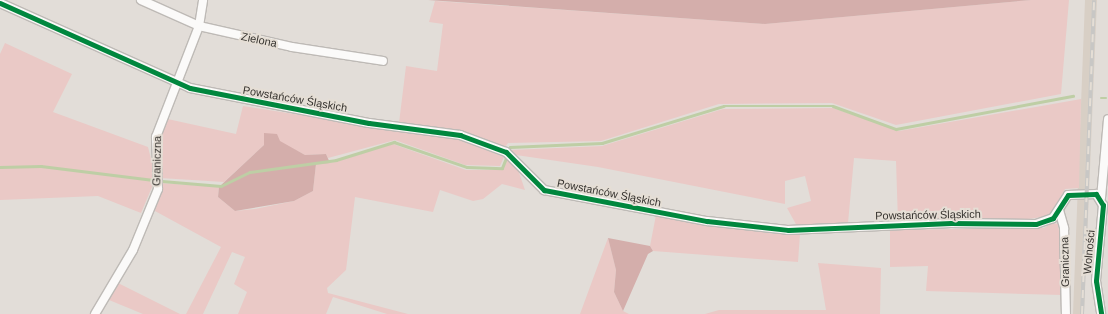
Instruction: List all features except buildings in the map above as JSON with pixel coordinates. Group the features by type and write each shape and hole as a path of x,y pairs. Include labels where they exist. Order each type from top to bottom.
{"street":[{"name":"Zielona","path":"141,0 199,26 292,47 383,61"},
{"name":"Graniczna","path":"95,314 134,250 158,189 156,137 176,81 199,26 203,0"},
{"name":"Powstańców Śląskich","path":"0,3 176,81 252,102 460,135 506,152 544,190 715,222 788,230 952,223 1036,224 1053,218 1060,210 1068,195 1099,196"},
{"name":"Wolności","path":"1101,314 1096,281 1099,196 1108,120"},
{"name":"Graniczna","path":"1060,210 1064,228 1066,314"}],"shaded area":[{"path":"428,0 1031,0 765,24"},
{"path":"1031,0 1069,0 1061,94 896,125 832,103 719,104 601,141 508,143 505,147 471,134 399,123 406,66 437,71 443,24 429,22 435,1 765,24"},
{"path":"1085,0 1097,0 1084,314 1073,314"},
{"path":"5,43 72,74 53,112 148,147 153,167 152,187 141,213 98,196 0,200 0,54"},
{"path":"1081,99 1079,188 1065,189 1049,216 1021,220 898,222 896,161 854,158 848,223 797,226 787,208 811,201 805,176 785,181 785,204 598,167 516,155 511,150 602,146 723,109 833,108 899,131"},
{"path":"243,106 460,140 504,157 500,166 465,165 395,140 328,158 326,154 305,155 264,134 264,145 224,182 160,178 158,137 163,118 236,134"},
{"path":"264,133 277,134 280,141 305,155 326,154 330,163 316,164 313,191 294,201 235,211 218,197 219,187 264,145"},
{"path":"393,144 466,170 502,170 508,159 516,164 525,190 502,184 483,199 473,201 440,190 433,212 355,197 346,270 327,288 328,293 408,314 387,314 333,297 326,314 238,314 247,292 234,284 245,257 232,252 203,314 186,314 221,247 155,211 160,183 219,187 218,197 235,211 255,209 294,201 313,191 316,164 335,162"},
{"path":"656,215 775,234 800,234 798,262 653,251 650,246"},
{"path":"1052,223 1058,224 1059,231 1062,295 926,291 928,266 890,267 890,230 1044,228"},
{"path":"608,238 616,270 614,292 623,311 629,314 580,314"},
{"path":"608,238 650,246 653,251 648,254 623,311 614,292 616,270"},
{"path":"818,263 881,268 880,314 705,314 719,310 826,310"},
{"path":"118,283 180,314 143,314 109,300"}],"waterway":[{"path":"508,151 510,147 602,143 724,106 833,106 896,129 1073,96"},
{"path":"1101,98 1106,98"},
{"path":"162,181 221,186 250,172 336,160 394,142 467,167 502,168 506,158"},
{"path":"0,167 41,166 153,180"}],"railway":[{"path":"1082,314 1094,0"}],"cycle path":[{"path":"0,3 190,88 369,123 460,135 506,152 544,190 707,221 788,230 951,223 1036,224 1053,218 1068,195 1096,194 1103,205 1096,281 1101,314"}]}
